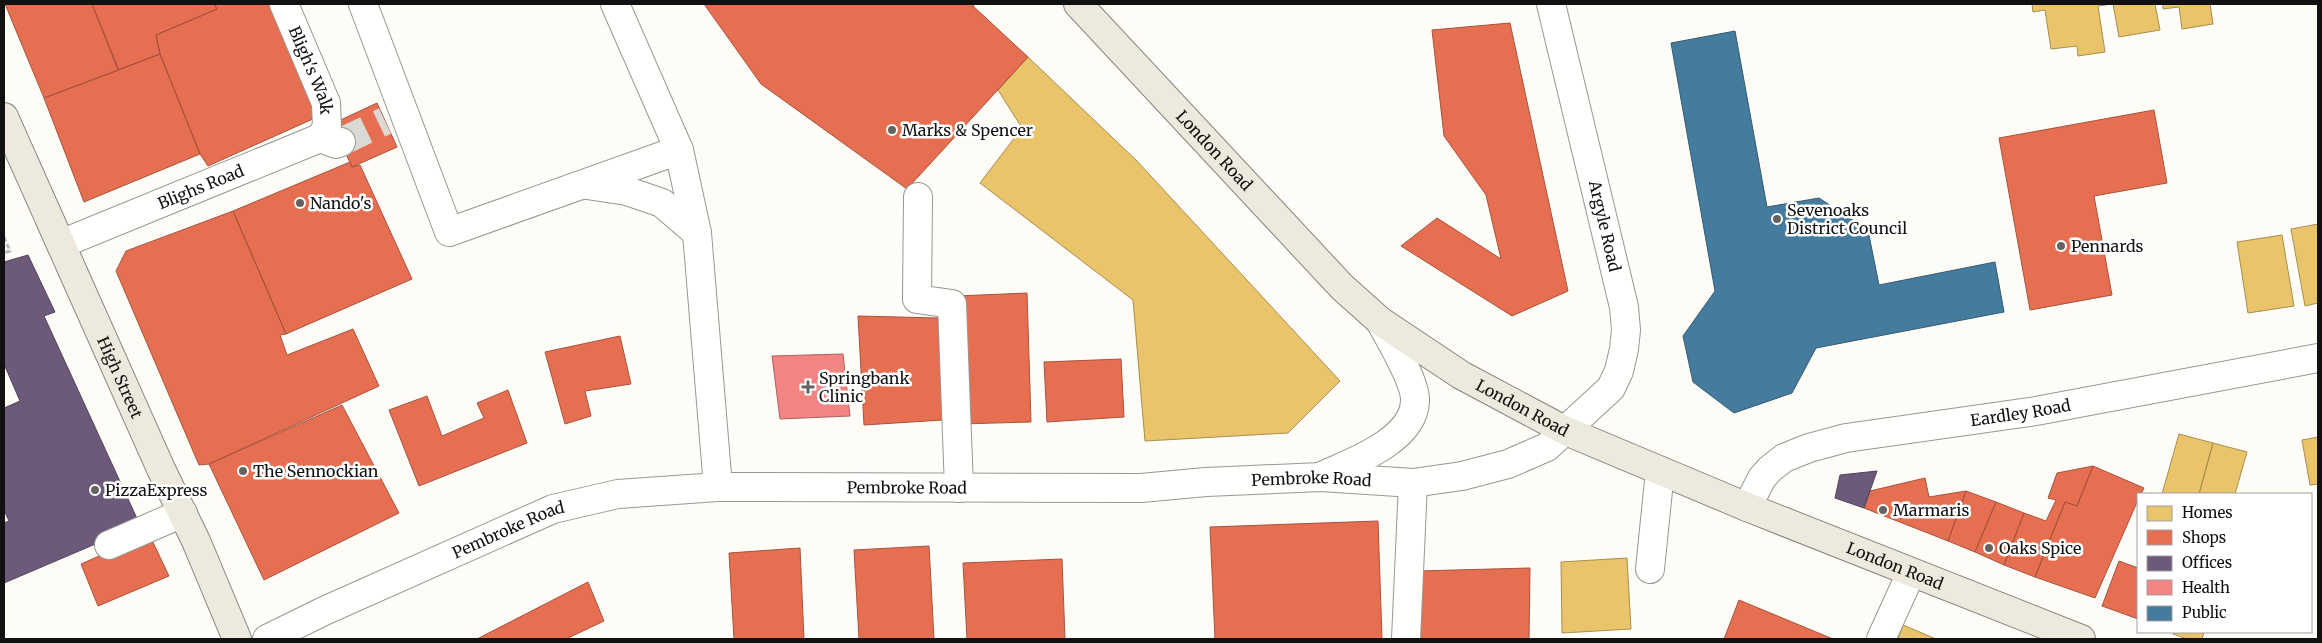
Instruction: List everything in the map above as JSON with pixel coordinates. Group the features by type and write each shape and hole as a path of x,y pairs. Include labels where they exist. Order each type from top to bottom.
{"main road":[{"name":"London Road","path":"1078,4 1342,287 1380,321 1461,375 1566,431 1747,507 2081,639"},
{"name":"High Street","path":"4,116 161,469 183,513 236,639"}],"street":[{"name":"Bligh's Walk","path":"284,4 326,103 327,127 330,140"},
{"path":"363,4 395,116 449,232 679,150"},
{"path":"615,4 679,150 696,233 718,487"},
{"name":"Argyle Road","path":"1551,4 1624,307 1626,330 1619,371 1611,388 1566,431"},
{"name":"Blighs Road","path":"61,244 330,140"},
{"path":"582,185 627,191 662,203 696,233"},
{"path":"918,197 917,299 952,304 959,488"},
{"path":"1321,477 1374,453 1392,439 1408,422 1415,402 1412,385 1380,321"},
{"name":"Eardley Road","path":"1747,507 1762,478 1784,458 1809,448 1846,438 2036,411 2318,358"},
{"name":"Pembroke Road","path":"266,639 324,611 553,509 618,494 718,487 1141,488 1206,482 1321,477 1412,483 1462,476 1508,464 1547,447 1566,431"},
{"path":"1650,570 1660,471"},
{"path":"1406,639 1412,483"},
{"path":"109,545 183,513"},
{"path":"1882,639 1911,573"}],"path":[{"path":"4,238 10,251 4,253"}],"building: Homes":[{"path":"2032,4 2112,4 2098,6 2105,52 2078,56 2077,46 2051,49 2045,10 2033,12"},
{"path":"2113,4 2155,4 2160,30 2119,37"},
{"path":"2163,4 2210,4 2213,24 2182,29 2179,7 2163,9"},
{"path":"1028,57 1137,161 1340,381 1288,433 1145,441 1133,300 980,183 1022,128 998,90"},
{"path":"2318,224 2318,303 2305,306 2291,229"},
{"path":"2282,235 2294,306 2248,313 2237,242"},
{"path":"2179,434 2213,443 2199,493 2162,493"},
{"path":"2318,437 2318,484 2310,485 2302,440"},
{"path":"2213,443 2247,452 2235,493 2199,493"},
{"path":"1627,558 1631,629 1562,633 1561,562"},
{"path":"1903,625 1936,639 1898,639"},
{"path":"2204,633 2202,639 2187,639 2173,634"}],"building: Shops":[{"path":"5,4 92,4 119,70 44,98"},
{"path":"92,4 214,4 217,9 156,35 160,54 118,70"},
{"path":"214,4 276,4 324,114 208,166 200,154 160,54 156,35 217,9"},
{"name":"Marks & Spencer","path":"704,4 975,4 973,6 1028,57 907,189 761,84"},
{"path":"1510,23 1568,291 1512,316 1401,246 1437,218 1501,259 1486,195 1444,136 1432,30"},
{"path":"160,54 200,154 84,202 44,98"},
{"path":"377,103 397,147 352,167 332,124"},
{"name":"Pennards","path":"2154,110 2167,183 2094,196 2112,295 2030,310 1999,138"},
{"path":"350,162 352,167 360,165 412,279 286,334 233,211"},
{"path":"233,211 286,334 280,335 287,355 353,329 379,386 209,464 199,465 116,271 126,251"},
{"path":"1027,293 1031,422 960,424 957,296"},
{"path":"858,316 938,318 943,420 864,425"},
{"path":"620,336 631,384 585,391 591,416 565,424 545,352"},
{"path":"1121,359 1124,417 1047,422 1044,362"},
{"path":"508,390 527,443 419,486 389,410 427,396 442,436 484,418 477,403"},
{"path":"342,405 399,513 264,580 209,464"},
{"path":"2093,466 2077,506 2065,502 2035,577 2004,565 2024,513 2046,521 2056,500 2048,498 2057,473"},
{"path":"2093,466 2144,488 2142,493 2137,493 2137,502 2095,598 2035,577 2065,502 2077,506"},
{"path":"1925,478 1929,497 1966,491 1948,541 1864,508 1870,491"},
{"path":"1966,491 1996,502 1975,552 1948,541"},
{"path":"1996,502 2024,513 2004,565 1975,552"},
{"path":"1378,521 1382,639 1215,639 1210,527"},
{"path":"149,534 169,576 98,606 81,564"},
{"path":"929,546 934,639 859,639 854,550"},
{"path":"800,548 804,639 734,639 729,553"},
{"path":"1062,559 1065,639 967,639 963,563"},
{"path":"2119,561 2137,568 2137,619 2102,606"},
{"path":"1530,568 1529,639 1418,639 1418,571"},
{"path":"588,582 604,621 566,639 477,639"},
{"path":"1739,600 1833,639 1724,639"}],"building: Offices":[{"path":"28,255 55,312 44,316 140,525 4,583 4,523 9,521 4,510 4,408 20,401 4,364 4,262"},
{"path":"1877,471 1864,508 1835,498 1840,475"}],"building: Health":[{"path":"843,354 850,416 780,419 772,356"}],"building: Public":[{"name":"Sevenoaks District Council","path":"1735,31 1767,207 1819,198 1868,230 1879,285 1995,262 2004,312 1816,348 1792,393 1734,413 1693,382 1683,336 1715,291 1671,43"}],"tunnel":[{"path":"341,142 385,121"}],"place":[{"name":"Marks & Spencer","path":"892,130"},
{"name":"Nando's","path":"300,203"},
{"name":"Sevenoaks District Council","path":"1777,219"},
{"name":"Pennards","path":"2061,246"},
{"name":"Springbank Clinic","path":"808,387"},
{"name":"The Sennockian","path":"243,471"},
{"name":"PizzaExpress","path":"95,490"},
{"name":"Marmaris","path":"1883,510"},
{"name":"Oaks Spice","path":"1989,548"}]}
